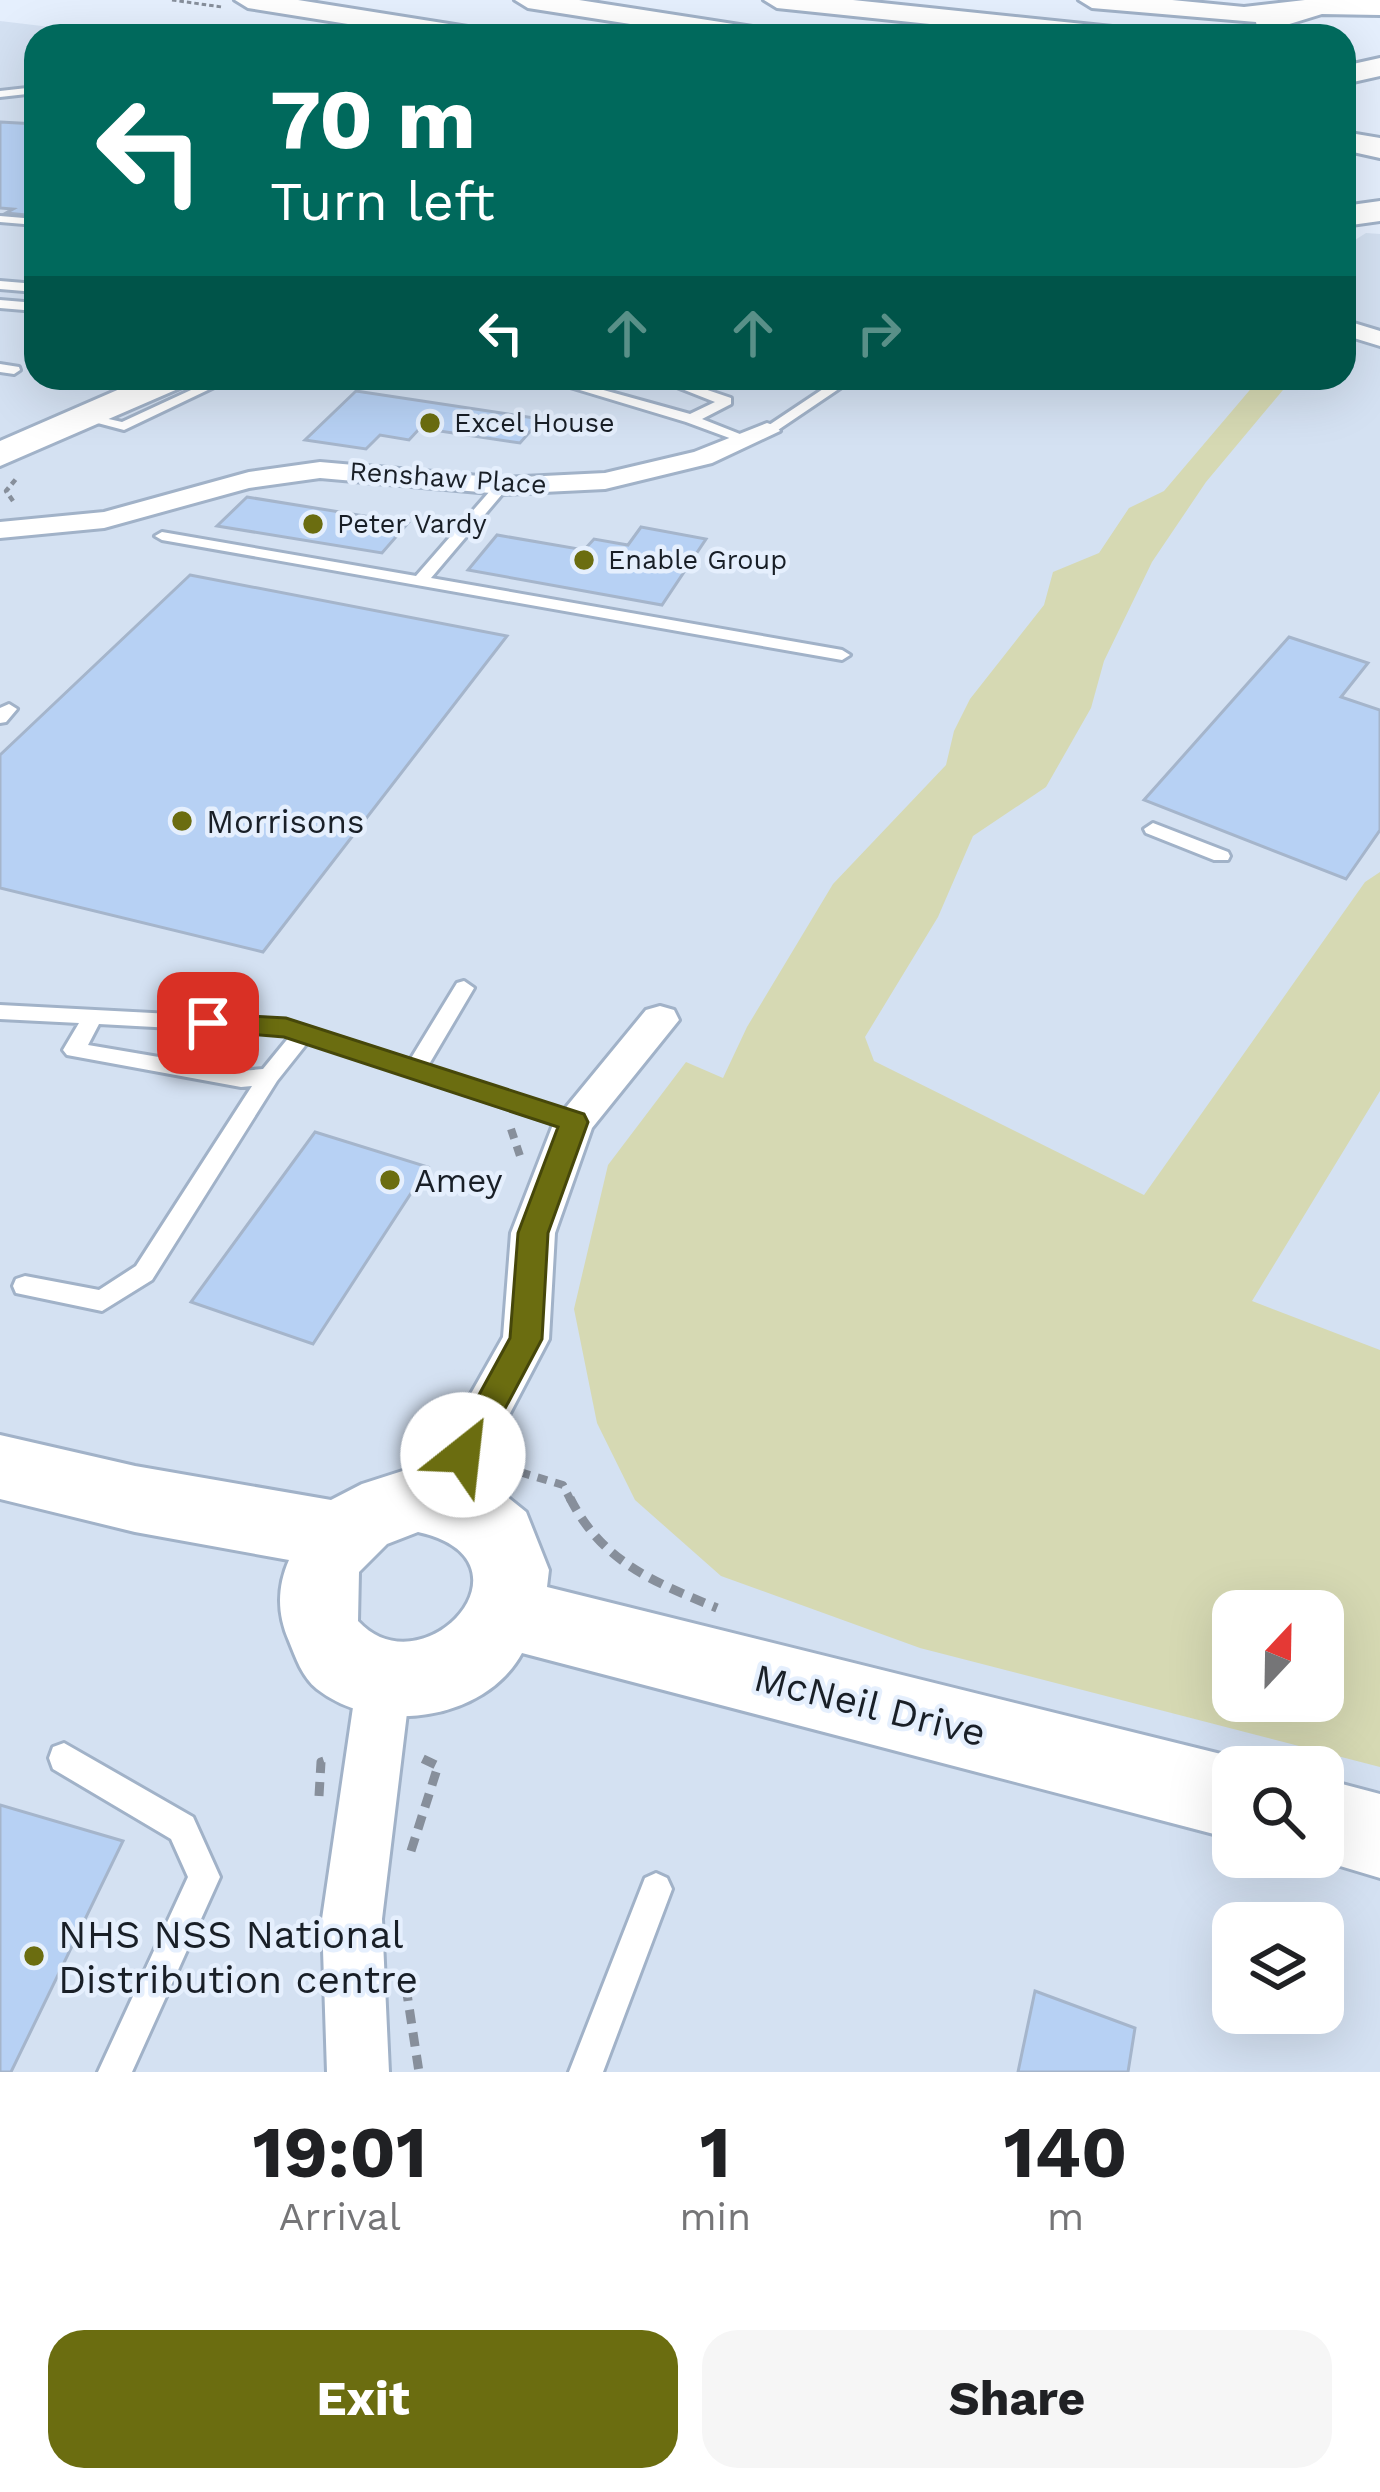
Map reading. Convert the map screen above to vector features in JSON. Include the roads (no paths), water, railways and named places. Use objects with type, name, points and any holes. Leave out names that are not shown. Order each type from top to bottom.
[{"type":"highway","points":[[248,0],[399,24]]},
{"type":"highway","points":[[529,0],[682,24]]},
{"type":"highway","points":[[614,0],[768,24]]},
{"type":"highway","points":[[777,0],[1007,24]]},
{"type":"highway","points":[[1092,0],[1284,18],[1368,6]]},
{"type":"highway","points":[[497,10],[578,24]]},
{"type":"street","points":[[8,454],[109,390]]},
{"type":"street","points":[[8,454],[146,390]]},
{"type":"street","name":"Renshaw Place","points":[[0,530],[116,518],[237,481],[297,471],[349,470],[502,486],[617,480],[692,464],[757,436]]},
{"type":"street","name":"Renshaw Place","points":[[0,519],[35,526]]},
{"type":"street","points":[[380,1710],[339,1657],[316,1614],[317,1582],[342,1536],[386,1506],[426,1465],[526,1339],[533,1233],[574,1122],[660,1020]]},
{"type":"street","points":[[358,2072],[352,1919],[380,1710],[405,1683],[440,1676],[482,1650],[508,1613],[512,1594],[507,1548],[490,1523],[426,1465]]},
{"type":"street","points":[[0,1467],[135,1499],[342,1536]]},
{"type":"street","name":"McNeil Drive","points":[[508,1613],[1212,1771]]},
{"type":"street","points":[[1344,1827],[1380,1836]]},
{"type":"lane","points":[[82,417],[124,426],[201,390]]},
{"type":"lane","points":[[588,390],[757,436]]},
{"type":"lane","points":[[691,419],[726,400],[696,390]]},
{"type":"lane","name":"Renshaw Place","points":[[757,436],[830,390]]},
{"type":"lane","points":[[421,580],[502,486]]},
{"type":"lane","points":[[162,536],[842,656]]},
{"type":"lane","points":[[1153,829],[1221,856]]},
{"type":"lane","points":[[415,1070],[464,988]]},
{"type":"lane","points":[[0,1012],[286,1027],[574,1122]]},
{"type":"lane","points":[[93,1017],[74,1050],[241,1079],[269,1076]]},
{"type":"lane","points":[[25,1286],[102,1301],[144,1274],[269,1076],[304,1033]]},
{"type":"lane","points":[[64,1758],[182,1828],[204,1877],[115,2072]]},
{"type":"lane","points":[[586,2072],[656,1889]]},
{"type":"place","name":"Excel House","points":[[430,423]]},
{"type":"place","name":"Peter Vardy","points":[[313,524]]},
{"type":"place","name":"Enable Group","points":[[584,560]]},
{"type":"place","name":"Morrisons","points":[[182,821]]},
{"type":"place","name":"Amey","points":[[390,1180]]},
{"type":"place","name":"NHS NSS National Distribution centre","points":[[34,1956]]}]
